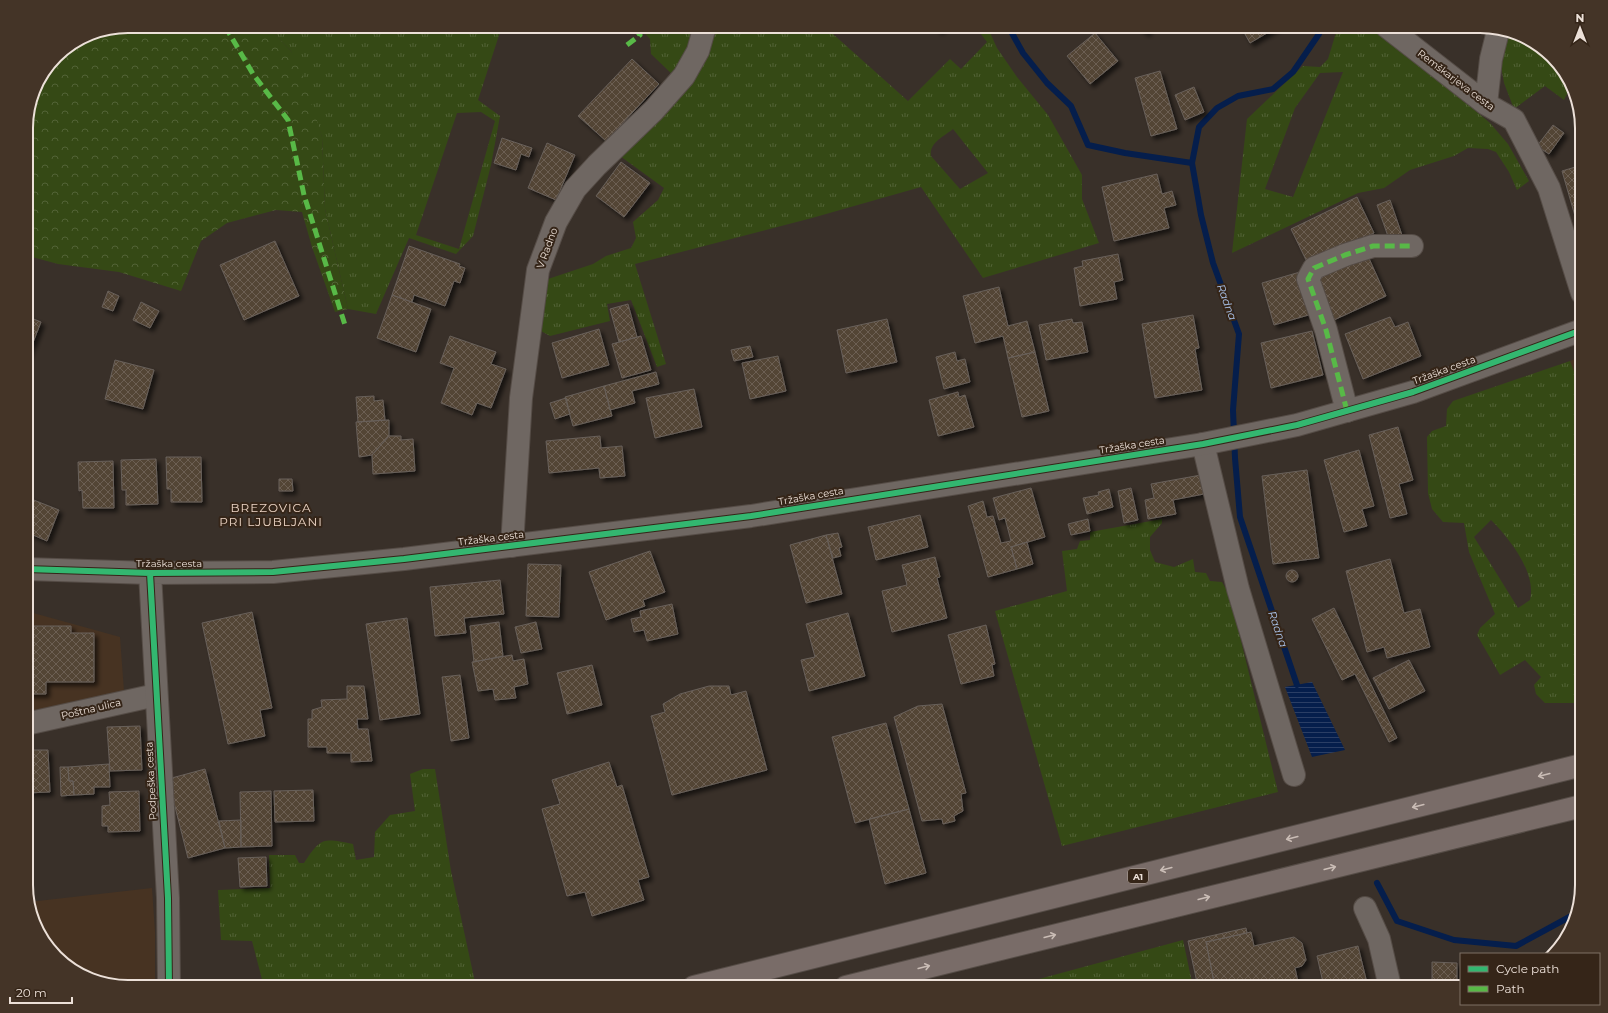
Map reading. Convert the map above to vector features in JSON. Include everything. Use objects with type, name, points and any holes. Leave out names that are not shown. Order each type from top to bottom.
[{"type":"highway","name":"A1","points":[[722,980],[1575,767]]},
{"type":"highway","points":[[874,980],[1575,808]]},
{"type":"main road","name":"V Radno","points":[[512,546],[521,398],[538,270],[556,222],[575,189],[597,165],[654,110],[684,76],[698,51],[703,33]]},
{"type":"main road","name":"Remškarjeva cesta","points":[[1395,33],[1486,104],[1514,120],[1548,188],[1575,271]]},
{"type":"main road","points":[[1486,104],[1491,59],[1497,35]]},
{"type":"main road","points":[[1347,411],[1326,330],[1308,279],[1314,268],[1372,246],[1412,246]]},
{"type":"main road","name":"Tržaška cesta","points":[[33,569],[150,573],[273,572],[512,546],[751,516],[1203,444],[1297,425],[1413,392],[1575,333]]},
{"type":"main road","points":[[1203,444],[1238,589],[1294,774]]},
{"type":"main road","name":"Podpeška cesta","points":[[150,573],[169,914],[169,980]]},
{"type":"main road","name":"Poštna ulica","points":[[33,722],[156,695]]},
{"type":"main road","points":[[1365,908],[1379,939],[1388,980]]},
{"type":"shaded area","points":[[1575,359],[1575,374],[1570,361]]},
{"type":"shaded area","points":[[33,613],[120,637],[124,691],[33,713]]},
{"type":"shaded area","points":[[152,888],[155,932],[155,980],[128,980],[103,977],[91,973],[75,964],[61,952],[46,933],[38,916],[35,901]]},
{"type":"green space","points":[[122,33],[274,33],[291,51],[303,75],[322,137],[325,209],[348,309],[335,312],[312,247],[302,212],[276,210],[227,223],[201,241],[181,291],[119,272],[58,264],[33,257],[33,122],[36,103],[40,91],[49,75],[61,61],[75,49],[91,40],[103,36]]},
{"type":"green space","points":[[274,33],[500,33],[478,100],[500,116],[491,165],[473,236],[456,254],[409,238],[376,314],[348,309],[325,209],[322,137],[291,51]],"holes":[[[481,112],[495,121],[459,249],[416,235],[457,113]]]},
{"type":"green space","points":[[644,33],[693,33],[690,48],[674,76],[651,54],[650,39]]},
{"type":"green space","points":[[707,33],[832,33],[908,101],[950,59],[961,69],[987,42],[980,33],[990,33],[997,48],[1017,77],[1048,115],[1082,175],[1082,199],[1099,243],[983,278],[921,187],[812,218],[635,264],[666,364],[657,367],[631,300],[607,304],[610,321],[550,336],[541,331],[545,280],[593,264],[606,256],[631,248],[636,238],[633,222],[658,200],[664,188],[620,156]],"holes":[[[953,129],[988,173],[960,189],[931,156],[931,151],[934,144]]]},
{"type":"green space","points":[[1336,33],[1383,33],[1490,123],[1508,144],[1529,181],[1517,190],[1509,172],[1496,152],[1488,149],[1468,148],[1454,156],[1410,170],[1384,188],[1358,193],[1232,253],[1247,119],[1303,66],[1320,67],[1328,59]],"holes":[[[1343,72],[1293,197],[1265,189],[1295,108],[1320,73]]]},
{"type":"green space","points":[[1506,37],[1533,49],[1551,65],[1559,75],[1568,92],[1564,100],[1545,86],[1514,109],[1504,83],[1500,60]]},
{"type":"green space","points":[[1570,361],[1575,374],[1575,703],[1545,703],[1536,694],[1534,685],[1541,677],[1525,660],[1500,675],[1477,635],[1480,628],[1495,614],[1469,552],[1464,523],[1443,522],[1432,509],[1428,493],[1427,437],[1432,431],[1446,426],[1447,409],[1453,401]],"holes":[[[1491,520],[1506,536],[1520,557],[1529,579],[1531,590],[1530,600],[1518,608],[1474,537]]]},
{"type":"green space","points":[[1162,519],[1162,523],[1150,537],[1150,550],[1155,562],[1174,567],[1193,559],[1195,572],[1206,573],[1210,581],[1222,582],[1230,596],[1278,792],[1062,846],[995,611],[1067,591],[1062,551],[1077,549],[1080,541],[1090,540],[1090,532]]},
{"type":"green space","points":[[423,769],[435,769],[451,871],[474,980],[262,980],[252,941],[221,940],[218,890],[270,888],[269,855],[295,855],[299,863],[304,863],[315,848],[324,842],[335,841],[353,844],[356,860],[374,857],[375,832],[390,815],[415,811],[410,774]]},
{"type":"green space","points":[[1183,940],[1192,980],[1036,980]]},
{"type":"water","points":[[1312,682],[1345,750],[1312,757],[1285,687]]},
{"type":"building","points":[[1095,33],[1118,61],[1090,84],[1067,56]]},
{"type":"building","points":[[1244,33],[1267,33],[1250,43]]},
{"type":"building","points":[[632,59],[659,84],[606,141],[578,116]]},
{"type":"building","points":[[1160,71],[1177,129],[1151,136],[1135,78]]},
{"type":"building","points":[[1194,87],[1204,112],[1185,120],[1175,95]]},
{"type":"building","points":[[1553,125],[1564,133],[1549,154],[1537,146]]},
{"type":"building","points":[[502,138],[532,148],[529,157],[521,154],[516,170],[494,163]]},
{"type":"building","points":[[547,143],[575,155],[556,200],[528,188]]},
{"type":"building","points":[[621,162],[650,183],[624,217],[596,196]]},
{"type":"building","points":[[1575,167],[1575,216],[1562,171]]},
{"type":"building","points":[[1157,174],[1162,194],[1172,191],[1176,205],[1164,208],[1169,228],[1114,241],[1102,187]]},
{"type":"building","points":[[1357,197],[1374,233],[1308,264],[1291,229]]},
{"type":"building","points":[[1390,200],[1402,235],[1389,239],[1377,205]]},
{"type":"building","points":[[275,241],[299,296],[244,320],[220,265]]},
{"type":"building","points":[[409,246],[460,264],[459,266],[465,268],[460,283],[454,281],[445,306],[414,295],[412,302],[392,295]]},
{"type":"building","points":[[1118,254],[1123,280],[1114,282],[1117,299],[1080,306],[1074,268],[1083,266],[1082,261]]},
{"type":"building","points":[[1367,254],[1386,296],[1334,320],[1314,277]]},
{"type":"building","points":[[1300,272],[1312,314],[1274,325],[1262,283]]},
{"type":"building","points":[[999,287],[1008,326],[1027,321],[1035,352],[1008,358],[1003,336],[975,343],[963,296]]},
{"type":"building","points":[[108,291],[119,296],[113,311],[102,307]]},
{"type":"building","points":[[392,295],[431,309],[416,352],[377,338]]},
{"type":"building","points":[[141,302],[159,311],[150,328],[133,320]]},
{"type":"building","points":[[628,304],[637,337],[619,342],[610,309]]},
{"type":"building","points":[[1193,315],[1199,348],[1195,349],[1202,390],[1155,398],[1142,324]]},
{"type":"building","points":[[1390,317],[1395,327],[1408,322],[1421,356],[1363,379],[1345,334]]},
{"type":"building","points":[[33,319],[41,322],[33,342]]},
{"type":"building","points":[[887,319],[897,362],[846,373],[837,330]]},
{"type":"building","points":[[1072,319],[1073,323],[1082,322],[1088,352],[1046,360],[1039,325]]},
{"type":"building","points":[[599,329],[609,365],[562,378],[552,343]]},
{"type":"building","points":[[1312,331],[1323,375],[1271,388],[1261,343]]},
{"type":"building","points":[[450,336],[496,352],[491,364],[506,369],[491,408],[477,403],[472,415],[441,403],[454,368],[440,363]]},
{"type":"building","points":[[641,336],[651,370],[622,378],[612,344]]},
{"type":"building","points":[[750,346],[753,357],[734,361],[731,350]]},
{"type":"building","points":[[955,352],[957,361],[965,359],[970,382],[944,389],[936,357]]},
{"type":"building","points":[[1035,352],[1049,411],[1022,417],[1008,358]]},
{"type":"building","points":[[778,356],[786,391],[750,399],[742,363]]},
{"type":"building","points":[[115,360],[154,370],[143,409],[105,399]]},
{"type":"building","points":[[656,372],[659,384],[632,391],[635,403],[610,410],[604,386]]},
{"type":"building","points":[[604,386],[612,416],[573,426],[565,397]]},
{"type":"building","points":[[694,389],[702,427],[655,438],[646,398]]},
{"type":"building","points":[[958,392],[959,397],[965,395],[974,427],[938,436],[929,400]]},
{"type":"building","points":[[374,396],[374,401],[383,400],[385,420],[358,422],[356,397]]},
{"type":"building","points":[[566,398],[570,414],[555,419],[550,403]]},
{"type":"building","points":[[389,420],[389,436],[372,455],[359,457],[356,422]]},
{"type":"building","points":[[1398,427],[1413,480],[1399,484],[1407,514],[1390,518],[1369,435]]},
{"type":"building","points":[[389,436],[401,436],[401,440],[413,439],[415,471],[373,474],[372,455]]},
{"type":"building","points":[[600,436],[601,448],[622,446],[625,476],[600,478],[599,468],[549,473],[546,441]]},
{"type":"building","points":[[1359,450],[1374,506],[1362,509],[1367,526],[1344,532],[1324,460]]},
{"type":"building","points":[[166,457],[201,457],[202,502],[171,502],[171,489],[167,489]]},
{"type":"building","points":[[156,459],[158,504],[126,505],[126,490],[122,490],[121,460]]},
{"type":"building","points":[[113,461],[114,508],[83,508],[82,490],[79,491],[78,462]]},
{"type":"building","points":[[1307,470],[1319,558],[1273,564],[1262,476]]},
{"type":"building","points":[[1201,475],[1204,494],[1173,500],[1176,514],[1148,519],[1145,500],[1154,498],[1151,484]]},
{"type":"building","points":[[279,479],[292,479],[293,491],[279,491]]},
{"type":"building","points":[[1031,488],[1045,537],[1011,547],[1017,569],[988,577],[968,506],[983,501],[987,517],[993,516],[1001,543],[1011,541],[1005,518],[999,520],[993,498]]},
{"type":"building","points":[[1131,488],[1138,520],[1124,523],[1118,491]]},
{"type":"building","points":[[1109,489],[1113,507],[1087,514],[1083,498],[1099,495],[1098,492]]},
{"type":"building","points":[[33,500],[59,510],[47,541],[33,535]]},
{"type":"building","points":[[920,515],[928,547],[876,560],[868,527]]},
{"type":"building","points":[[1088,519],[1090,531],[1071,535],[1068,524]]},
{"type":"building","points":[[838,533],[842,547],[839,548],[841,556],[833,558],[826,535]]},
{"type":"building","points":[[826,535],[842,594],[806,603],[790,545]]},
{"type":"building","points":[[1027,542],[1033,564],[1017,569],[1011,547]]},
{"type":"building","points":[[650,551],[665,592],[643,600],[645,606],[606,620],[589,572]]},
{"type":"building","points":[[935,557],[940,577],[937,578],[947,618],[892,632],[882,591],[907,585],[902,565]]},
{"type":"building","points":[[1390,559],[1404,613],[1420,609],[1430,647],[1387,658],[1384,647],[1367,652],[1346,571]]},
{"type":"building","points":[[528,564],[561,565],[559,617],[526,616]]},
{"type":"building","points":[[1292,570],[1296,572],[1298,576],[1296,580],[1292,582],[1288,580],[1286,576],[1288,572]]},
{"type":"building","points":[[500,580],[504,614],[464,618],[466,633],[435,636],[430,587]]},
{"type":"building","points":[[672,604],[678,634],[647,641],[644,630],[634,632],[631,619],[641,617],[640,611]]},
{"type":"building","points":[[1334,608],[1397,738],[1389,742],[1355,674],[1342,680],[1312,619]]},
{"type":"building","points":[[252,612],[272,708],[260,710],[265,736],[228,744],[202,623]]},
{"type":"building","points":[[848,613],[865,676],[809,691],[801,660],[815,657],[806,624]]},
{"type":"building","points":[[407,618],[420,714],[380,720],[366,624]]},
{"type":"building","points":[[499,622],[503,656],[474,662],[470,626]]},
{"type":"building","points":[[536,622],[542,649],[521,653],[515,627]]},
{"type":"building","points":[[986,625],[995,664],[992,665],[994,676],[961,684],[948,635]]},
{"type":"building","points":[[33,626],[71,626],[71,633],[94,633],[94,682],[46,682],[46,694],[33,694]]},
{"type":"building","points":[[512,655],[513,661],[524,659],[528,684],[514,687],[516,698],[495,700],[493,689],[478,691],[472,662]]},
{"type":"building","points":[[1409,660],[1425,691],[1389,709],[1373,678]]},
{"type":"building","points":[[592,665],[602,705],[567,714],[557,673]]},
{"type":"building","points":[[460,675],[469,738],[451,741],[442,677]]},
{"type":"building","points":[[347,686],[364,686],[368,719],[357,719],[358,729],[368,729],[372,761],[351,762],[351,753],[327,753],[327,747],[308,747],[308,719],[312,719],[312,710],[322,707],[321,700],[347,699]]},
{"type":"building","points":[[709,686],[729,686],[731,695],[746,691],[767,770],[672,795],[651,716],[665,712],[663,704],[680,694]]},
{"type":"building","points":[[942,704],[966,793],[961,794],[963,811],[954,816],[955,821],[943,824],[942,819],[922,821],[894,717],[918,706]]},
{"type":"building","points":[[886,723],[909,809],[855,823],[832,737]]},
{"type":"building","points":[[140,726],[142,770],[110,771],[107,727]]},
{"type":"building","points":[[33,750],[48,750],[50,792],[33,793]]},
{"type":"building","points":[[609,762],[617,787],[622,785],[649,877],[638,880],[644,900],[592,916],[585,892],[567,896],[542,809],[560,804],[552,780]]},
{"type":"building","points":[[109,764],[110,787],[94,787],[94,794],[74,795],[73,781],[69,781],[68,767]]},
{"type":"building","points":[[60,767],[68,767],[69,781],[73,781],[74,795],[61,796]]},
{"type":"building","points":[[205,769],[225,848],[188,858],[168,779]]},
{"type":"building","points":[[313,790],[314,821],[275,822],[274,791]]},
{"type":"building","points":[[139,791],[140,831],[108,832],[108,826],[102,826],[102,806],[110,805],[109,792]]},
{"type":"building","points":[[271,791],[272,846],[241,847],[240,792]]},
{"type":"building","points":[[909,809],[926,873],[885,884],[869,819]]},
{"type":"building","points":[[241,820],[241,847],[225,848],[219,821]]},
{"type":"building","points":[[266,857],[267,886],[240,887],[238,858]]},
{"type":"building","points":[[1246,928],[1247,933],[1206,942],[1214,980],[1196,980],[1188,941]]},
{"type":"building","points":[[1251,932],[1254,946],[1294,937],[1302,943],[1306,960],[1302,966],[1295,968],[1298,980],[1214,980],[1206,942]]},
{"type":"building","points":[[1358,946],[1366,979],[1322,980],[1317,956]]},
{"type":"building","points":[[1432,962],[1457,963],[1457,980],[1432,980]]},
{"type":"waterway","name":"Radna","points":[[1012,33],[1023,53],[1047,83],[1071,106],[1088,145],[1125,153],[1192,163],[1201,215],[1213,263],[1239,334],[1233,410],[1240,517],[1297,685]]},
{"type":"waterway","points":[[1192,163],[1199,127],[1217,108],[1238,96],[1273,89],[1293,72],[1319,33]]},
{"type":"waterway","points":[[1377,883],[1397,921],[1454,940],[1516,946],[1570,917]]},
{"type":"marked path","points":[[229,33],[253,74],[288,120],[304,195],[345,325]]},
{"type":"marked path","points":[[627,45],[640,35],[638,33]]},
{"type":"marked path","points":[[1347,411],[1326,330],[1308,279],[1314,268],[1345,255],[1373,246],[1412,246]]},
{"type":"cycle path","points":[[33,569],[150,573],[273,572],[404,559],[751,516],[1203,444],[1297,425],[1413,392],[1575,333]]},
{"type":"cycle path","points":[[150,573],[168,898],[169,980]]},
{"type":"district","name":"BREZOVICA PRI LJUBLJANI","points":[[271,514]]}]
